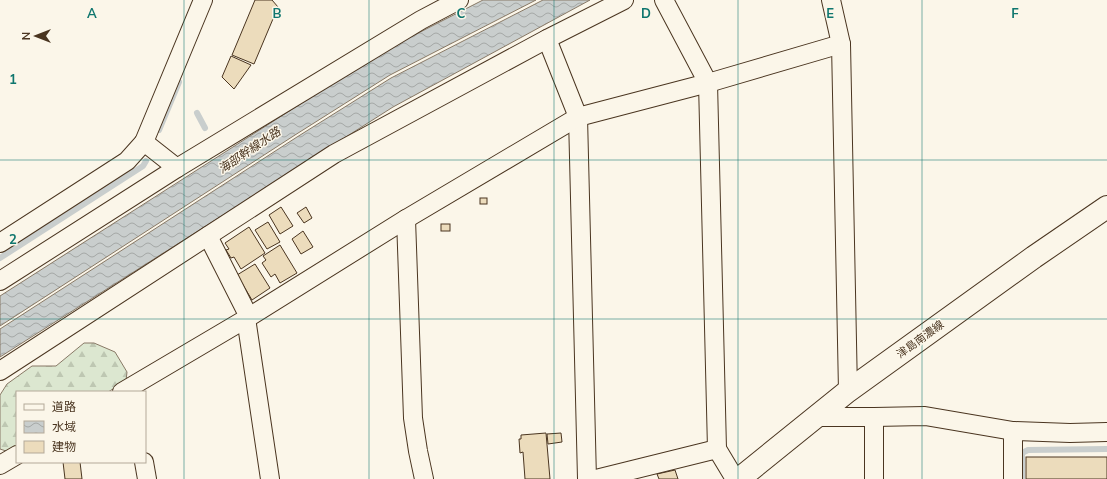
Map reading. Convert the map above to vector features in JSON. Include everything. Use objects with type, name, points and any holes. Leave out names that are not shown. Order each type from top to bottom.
[{"type":"main road","name":"津島南濃線","points":[[739,479],[848,391],[1034,257],[1107,207]]},
{"type":"street","points":[[0,243],[127,161],[144,142],[203,0]]},
{"type":"street","points":[[0,281],[177,168],[421,20],[459,0]]},
{"type":"street","points":[[0,370],[334,154],[547,39],[624,0]]},
{"type":"street","points":[[664,0],[708,83],[717,449],[735,479]]},
{"type":"street","points":[[831,0],[841,44],[848,391]]},
{"type":"street","points":[[547,39],[578,117],[587,479]]},
{"type":"street","points":[[130,390],[406,219],[578,117],[708,83],[841,44]]},
{"type":"street","points":[[144,142],[177,168]]},
{"type":"street","points":[[406,219],[413,418],[424,479]]},
{"type":"street","points":[[208,236],[247,317],[270,479]]},
{"type":"street","points":[[816,417],[925,416],[1013,431],[1070,433],[1107,432]]},
{"type":"street","points":[[874,417],[874,479]]},
{"type":"street","points":[[1013,431],[1013,479]]},
{"type":"street","points":[[596,479],[717,449]]},
{"type":"street","points":[[0,465],[16,456]]},
{"type":"street","points":[[144,463],[147,479]]},
{"type":"green space","points":[[84,343],[94,343],[115,352],[127,372],[126,381],[110,391],[16,391],[16,448],[9,452],[0,449],[0,395],[7,384],[32,366],[56,366]]},
{"type":"water","name":"海部幹線水路","points":[[483,0],[536,0],[390,75],[0,326],[0,296],[383,51]]},
{"type":"water","points":[[543,0],[590,0],[393,107],[0,357],[0,329],[391,78]]},
{"type":"building","points":[[255,0],[272,0],[278,7],[254,64],[232,55]]},
{"type":"building","points":[[231,56],[251,65],[234,89],[222,77]]},
{"type":"building","points":[[480,198],[487,198],[487,204],[480,204]]},
{"type":"building","points":[[281,207],[293,226],[280,234],[269,215]]},
{"type":"building","points":[[306,207],[312,218],[304,223],[297,213]]},
{"type":"building","points":[[268,222],[280,242],[267,249],[255,230]]},
{"type":"building","points":[[441,224],[450,224],[450,231],[441,231]]},
{"type":"building","points":[[249,227],[265,253],[241,269],[234,257],[231,258],[226,250],[229,249],[225,243]]},
{"type":"building","points":[[303,231],[313,247],[301,254],[292,239]]},
{"type":"building","points":[[280,245],[297,273],[280,283],[275,274],[271,277],[262,263],[266,260],[263,256]]},
{"type":"building","points":[[255,264],[270,288],[252,300],[237,275]]},
{"type":"building","points":[[546,433],[550,479],[525,479],[523,452],[520,453],[519,439],[521,439],[521,435]]},
{"type":"building","points":[[561,433],[562,442],[548,444],[547,434]]},
{"type":"building","points":[[1026,457],[1107,457],[1107,479],[1026,479]]},
{"type":"building","points":[[63,463],[80,463],[82,479],[65,479]]},
{"type":"building","points":[[675,470],[678,479],[659,479],[657,474]]},
{"type":"waterway","points":[[159,130],[179,82]]},
{"type":"waterway","points":[[197,113],[205,128]]},
{"type":"waterway","points":[[0,258],[143,166],[146,161]]},
{"type":"waterway","points":[[1022,479],[1022,453],[1028,450],[1107,449]]}]
